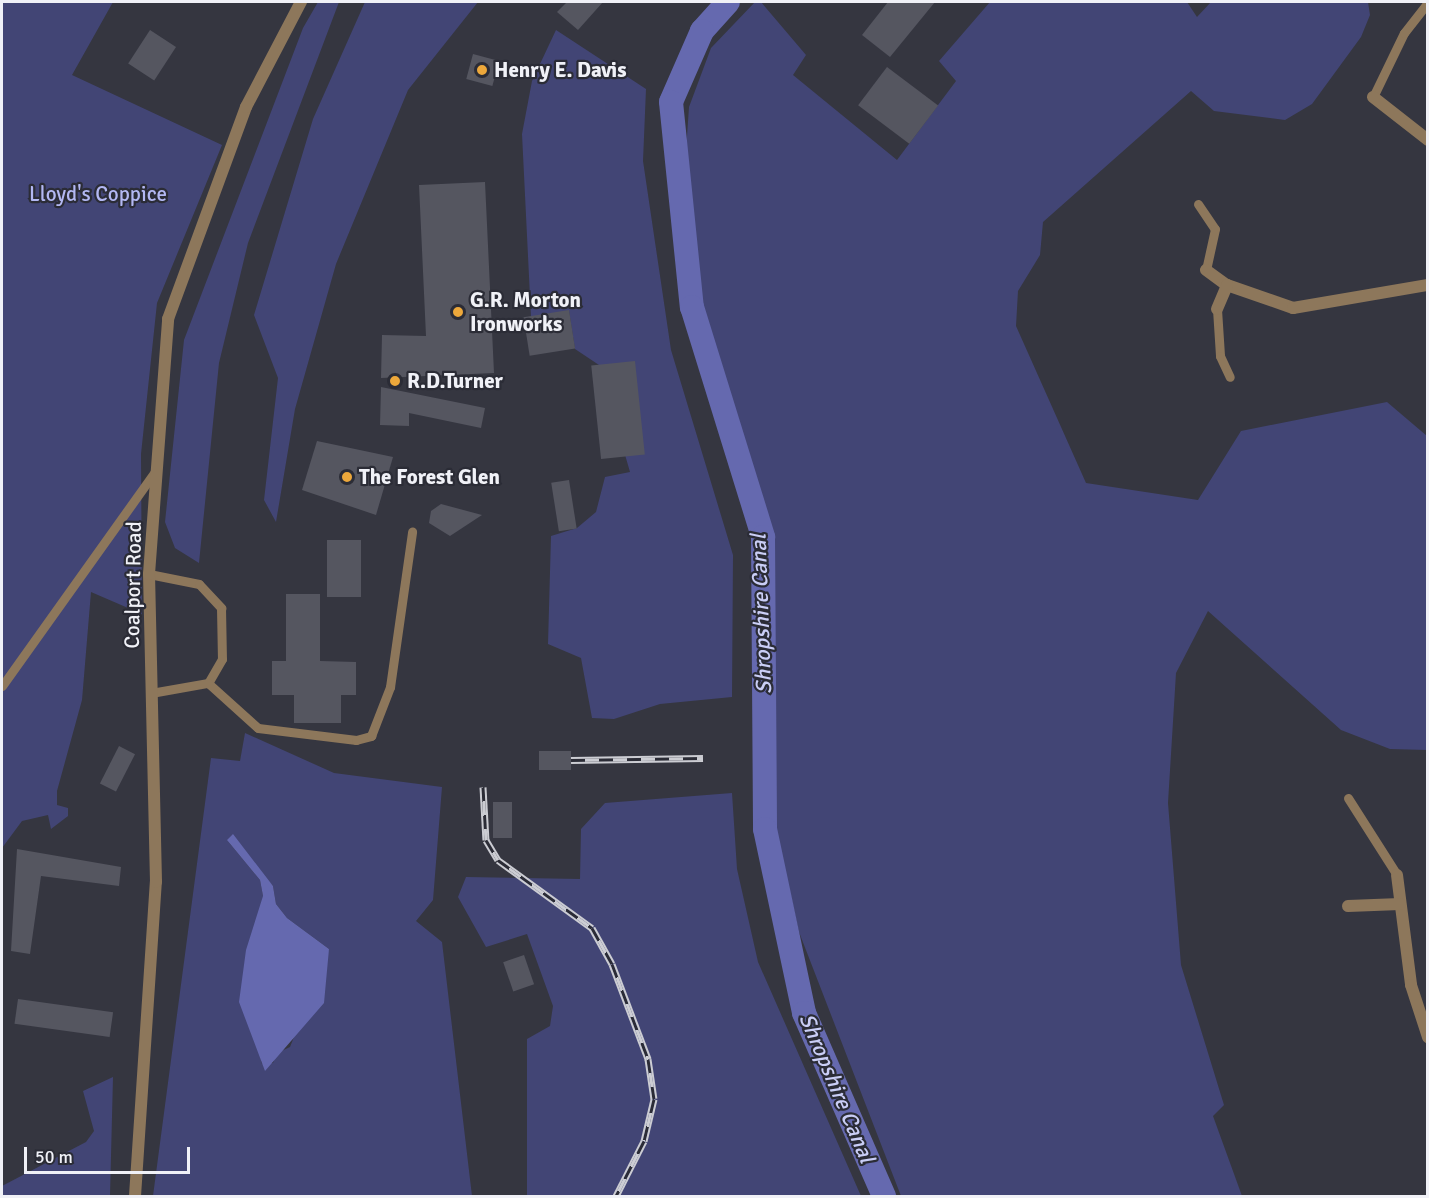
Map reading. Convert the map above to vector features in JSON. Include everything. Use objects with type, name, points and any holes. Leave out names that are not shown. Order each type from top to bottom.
[{"type":"street","name":"Coalport Road","points":[[135,1197],[156,882],[149,574],[168,319],[246,107],[301,2]]},
{"type":"street","points":[[1373,97],[1428,140]]},
{"type":"street","points":[[1206,270],[1227,285],[1293,308],[1428,285]]},
{"type":"street","points":[[1217,309],[1227,285]]},
{"type":"street","points":[[1396,875],[1411,986],[1428,1037]]},
{"type":"street","points":[[1348,906],[1400,904]]},
{"type":"lane","points":[[1373,97],[1404,33],[1428,2]]},
{"type":"lane","points":[[1198,204],[1215,229],[1206,270]]},
{"type":"lane","points":[[1217,309],[1220,356],[1230,377]]},
{"type":"lane","points":[[2,686],[157,468]]},
{"type":"lane","points":[[208,683],[258,728],[356,740],[371,736],[390,687],[412,532]]},
{"type":"lane","points":[[149,574],[199,584],[221,608],[222,659],[208,683],[151,693]]},
{"type":"lane","points":[[1348,798],[1396,875]]},
{"type":"green space","name":"Lloyd's Coppice","points":[[2,2],[113,2],[72,75],[222,145],[157,303],[141,454],[142,614],[91,592],[82,700],[57,791],[57,805],[68,808],[68,816],[51,829],[48,815],[22,821],[2,848]]},
{"type":"green space","points":[[318,2],[339,2],[248,243],[219,363],[199,563],[175,548],[165,522],[184,340],[303,28]]},
{"type":"green space","points":[[365,2],[478,2],[408,90],[336,264],[295,409],[276,522],[264,500],[278,378],[254,315],[313,119]]},
{"type":"green space","points":[[755,2],[761,2],[806,55],[793,75],[897,160],[956,81],[939,61],[990,2],[1187,2],[1197,17],[1211,2],[1368,2],[1370,15],[1361,37],[1312,104],[1285,120],[1214,111],[1191,91],[1043,222],[1040,255],[1018,291],[1016,326],[1086,483],[1198,500],[1241,431],[1387,402],[1427,436],[1427,750],[1390,749],[1341,730],[1208,611],[1176,673],[1168,803],[1181,965],[1224,1105],[1213,1116],[1242,1196],[901,1196],[799,932],[777,834],[765,512],[724,424],[695,302],[684,180],[689,107],[711,48]]},
{"type":"green space","points":[[556,30],[646,89],[643,161],[671,350],[733,555],[732,697],[660,704],[614,719],[592,718],[581,658],[548,644],[551,536],[577,528],[596,512],[605,477],[630,472],[599,365],[575,349],[569,311],[531,317],[522,134],[532,81]]},
{"type":"green space","points":[[245,733],[334,773],[442,787],[433,900],[416,921],[442,942],[472,1196],[153,1196],[211,758],[240,761]],"holes":[[[227,840],[273,886],[276,904],[287,918],[329,949],[290,1047],[277,1053],[273,1063],[262,1064],[259,1050],[263,896],[260,880]]]},
{"type":"green space","points":[[732,793],[737,869],[758,962],[861,1196],[527,1196],[527,1039],[550,1026],[553,1006],[527,934],[486,947],[458,897],[466,877],[580,879],[581,829],[605,803]]},
{"type":"green space","points":[[113,1077],[110,1196],[2,1196],[2,1186],[86,1142],[94,1131],[83,1091]]},
{"type":"shaded area","points":[[233,834],[273,886],[276,904],[287,918],[329,949],[324,1003],[265,1071],[239,1002],[246,950],[263,896],[260,880],[227,840]]},
{"type":"building","points":[[567,2],[603,2],[578,30],[557,12]]},
{"type":"building","points":[[888,2],[935,2],[890,57],[862,35]]},
{"type":"building","points":[[150,30],[176,47],[154,80],[128,64]]},
{"type":"building","name":"Henry E. Davis","points":[[473,54],[499,61],[492,86],[466,79]]},
{"type":"building","points":[[887,67],[938,106],[909,144],[858,105]]},
{"type":"building","name":"G.R. Morton Ironworks","points":[[485,182],[494,373],[381,378],[382,335],[426,336],[419,185]]},
{"type":"building","points":[[569,310],[575,349],[530,356],[524,317]]},
{"type":"building","points":[[635,361],[645,454],[601,459],[591,366]]},
{"type":"building","points":[[381,387],[485,408],[481,428],[409,413],[409,426],[380,425]]},
{"type":"building","name":"The Forest Glen","points":[[317,441],[393,457],[376,515],[302,490]]},
{"type":"building","points":[[569,480],[577,528],[559,531],[551,483]]},
{"type":"building","points":[[441,504],[482,515],[450,536],[429,523],[431,511]]},
{"type":"building","points":[[327,540],[361,540],[361,597],[327,597]]},
{"type":"building","points":[[286,594],[320,594],[320,661],[356,662],[356,695],[341,695],[341,723],[294,723],[294,695],[272,695],[272,661],[286,661]]},
{"type":"building","points":[[119,746],[135,754],[116,792],[100,783]]},
{"type":"building","points":[[539,751],[571,751],[571,770],[539,770]]},
{"type":"building","points":[[493,802],[512,802],[512,838],[493,838]]},
{"type":"building","points":[[17,849],[121,867],[119,886],[41,876],[30,954],[11,951]]},
{"type":"building","points":[[524,955],[534,984],[513,991],[503,962]]},
{"type":"building","points":[[18,999],[113,1012],[110,1037],[15,1024]]},
{"type":"waterway","name":"Shropshire Canal","points":[[728,2],[702,31],[671,102],[692,307],[763,537],[765,829],[804,1013],[884,1196]]},
{"type":"railway","points":[[571,760],[703,758]]},
{"type":"railway","points":[[483,787],[486,840],[498,860],[592,928],[612,964],[648,1059],[654,1099],[644,1141],[616,1196]]},
{"type":"place","name":"Henry E. Davis","points":[[482,70]]},
{"type":"place","name":"G.R. Morton Ironworks","points":[[458,312]]},
{"type":"place","name":"R.D.Turner","points":[[395,381]]},
{"type":"place","name":"The Forest Glen","points":[[347,477]]}]
